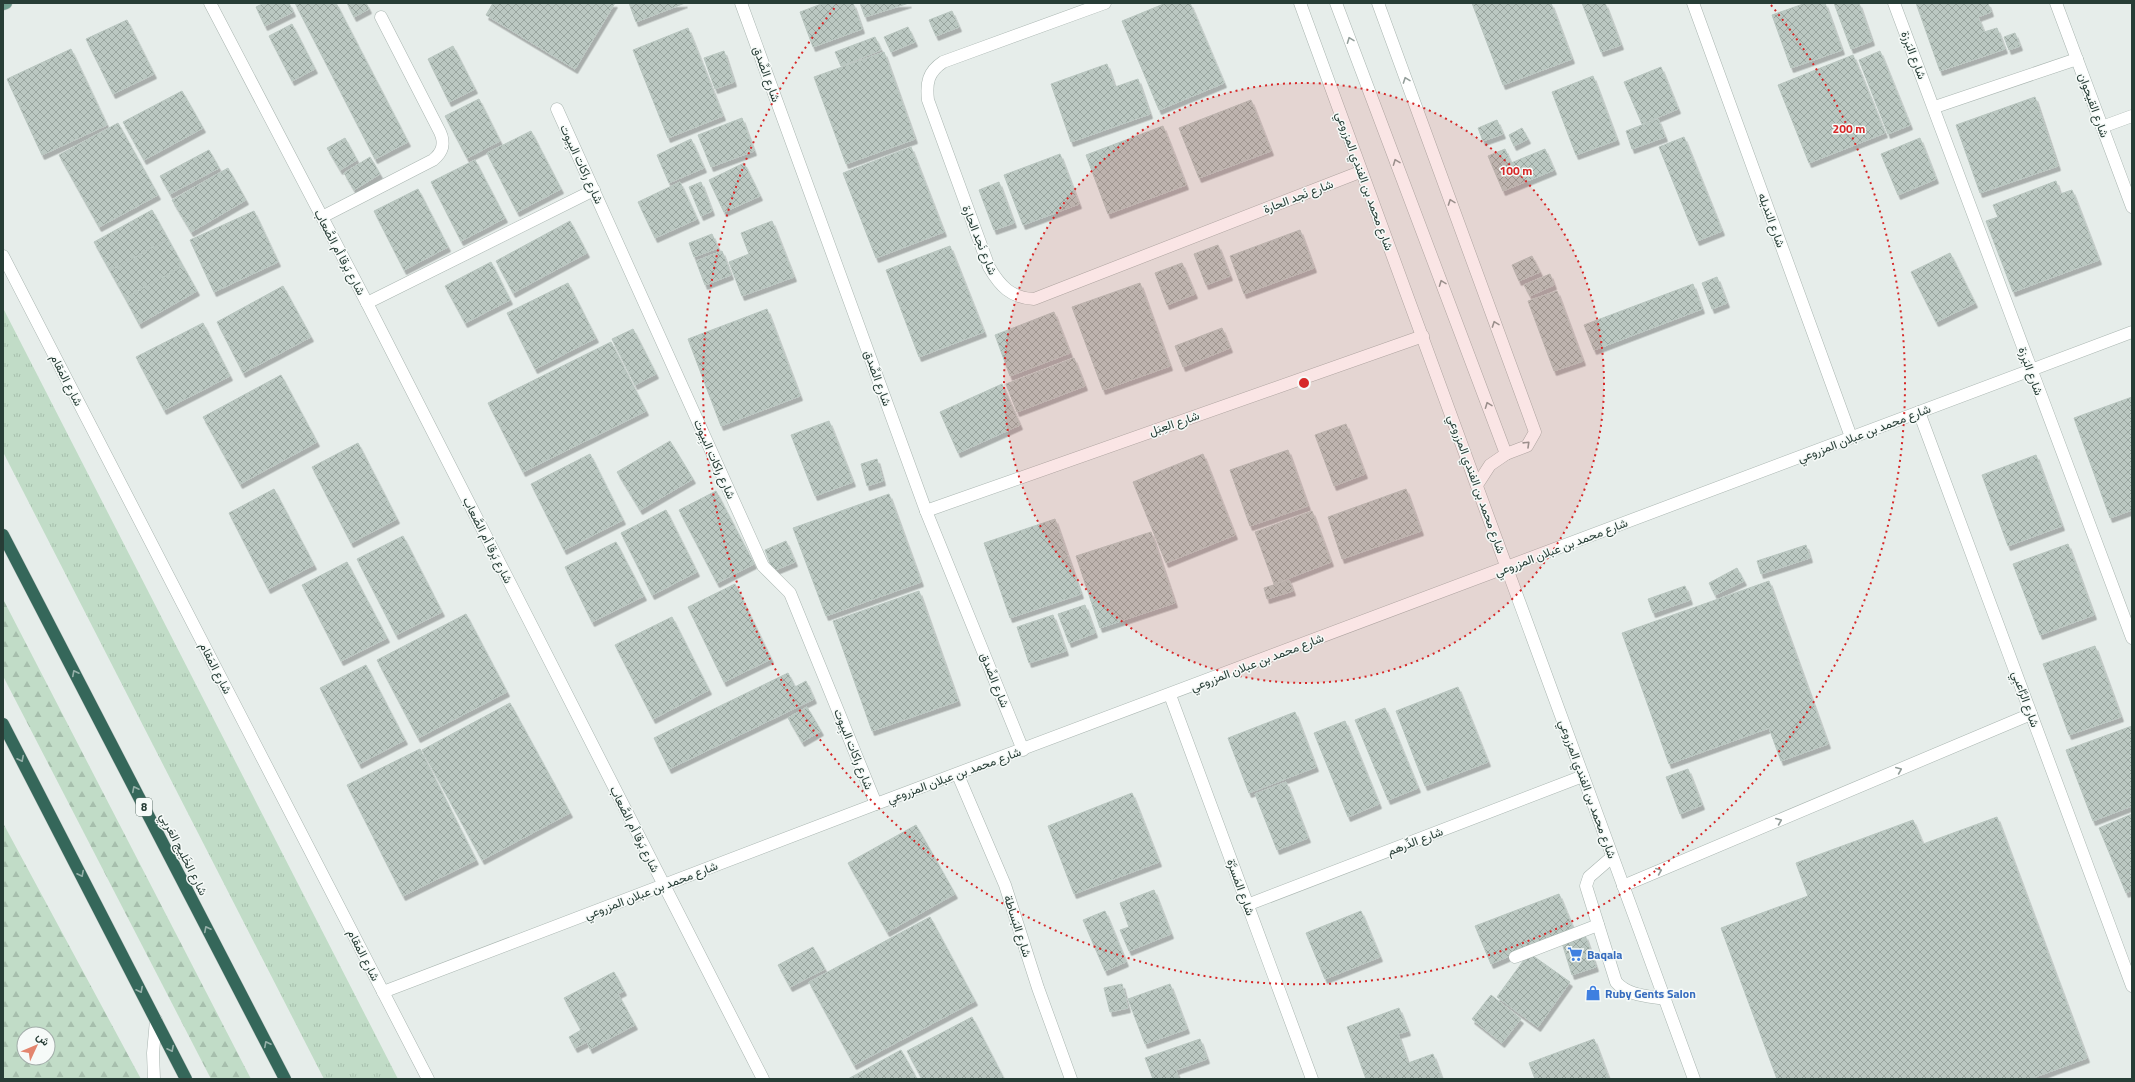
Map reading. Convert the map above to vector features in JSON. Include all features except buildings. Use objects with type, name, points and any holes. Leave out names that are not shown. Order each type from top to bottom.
[{"type":"highway","name":"شارع الخَلِيج العَربِي","points":[[3,535],[285,1079]]},
{"type":"highway","points":[[3,724],[186,1079]]},
{"type":"street","name":"شارع بَرقا أم الصَّعاب","points":[[210,3],[367,303],[763,1079]]},
{"type":"street","name":"شارع الصِّدق","points":[[741,3],[926,510],[1023,750]]},
{"type":"street","name":"شارع نَجد الحارة","points":[[1105,3],[943,62],[936,67],[929,76],[926,84],[928,100],[989,267],[998,283],[1010,293],[1022,299],[1034,299],[1360,172]]},
{"type":"street","name":"شارع محمد بن الفندي المزروعي","points":[[1300,3],[1360,172],[1423,336],[1694,1079]]},
{"type":"street","points":[[1336,3],[1506,454]]},
{"type":"street","points":[[1378,3],[1535,432],[1527,446],[1506,454],[1490,465],[1477,485]]},
{"type":"street","name":"شارع النديله","points":[[1692,3],[1851,437]]},
{"type":"street","name":"شارع البَرزة","points":[[1894,3],[1935,107],[2031,371],[2131,635]]},
{"type":"street","name":"شارع القيحوان","points":[[2056,3],[2132,207]]},
{"type":"street","points":[[322,217],[433,160],[442,150],[443,144],[440,132],[381,17]]},
{"type":"street","points":[[1935,107],[2077,59]]},
{"type":"street","name":"شارع راكات البِيوت","points":[[557,109],[763,566],[790,593],[876,804]]},
{"type":"street","points":[[2102,127],[2132,116]]},
{"type":"street","points":[[367,303],[594,190]]},
{"type":"street","name":"شارع المَقام","points":[[3,256],[428,1079]]},
{"type":"street","name":"شارع محمد بن عبلان المزروعي","points":[[383,992],[876,804],[958,775],[2132,332]]},
{"type":"street","name":"شارع العِبَل","points":[[926,510],[1423,336]]},
{"type":"street","name":"شارع الرَّاعبِي","points":[[1920,412],[2132,986]]},
{"type":"street","name":"شارع المَسرَّة","points":[[1170,695],[1312,1079]]},
{"type":"street","points":[[1624,886],[2031,714]]},
{"type":"street","name":"شارع البَساطة","points":[[958,775],[1005,885],[1038,988],[1071,1079]]},
{"type":"street","name":"شارع الدِّرهم","points":[[1247,905],[1583,776]]},
{"type":"street","points":[[1612,857],[1586,881],[1616,982],[1634,994],[1665,1000]]},
{"type":"street","points":[[1515,957],[1598,925]]},
{"type":"street","points":[[154,1079],[153,1053],[156,1020]]},
{"type":"green space","points":[[3,308],[398,1079],[324,1079],[3,452]]},
{"type":"green space","points":[[3,599],[251,1079],[211,1079],[3,676]]},
{"type":"green space","points":[[3,823],[141,1079],[3,1079]]},
{"type":"place","name":"Baqala","points":[[1575,954]]},
{"type":"place","name":"Ruby Gents Salon","points":[[1593,993]]}]
